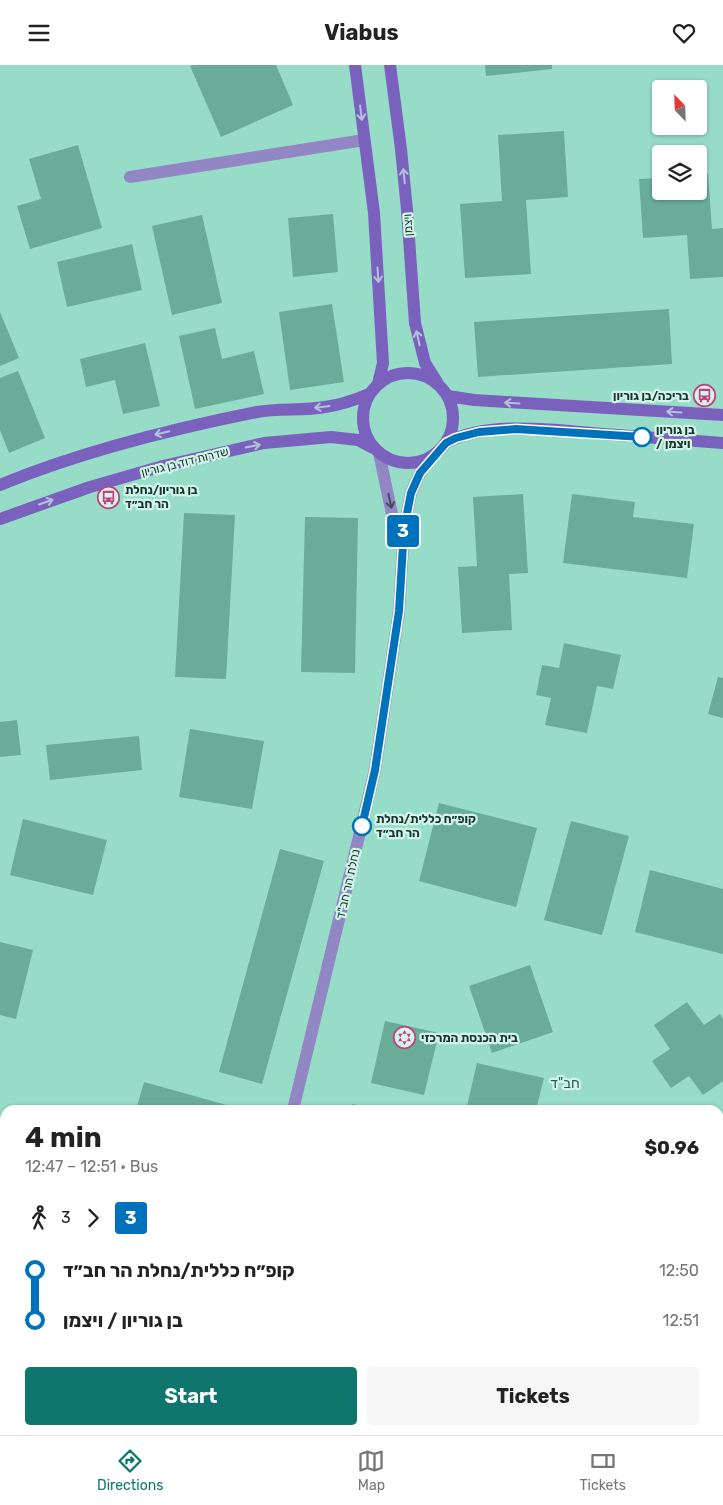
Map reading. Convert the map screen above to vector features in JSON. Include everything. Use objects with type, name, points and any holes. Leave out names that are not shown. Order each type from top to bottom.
[{"type":"street","points":[[355,65],[374,213],[383,363],[378,384]]},
{"type":"street","name":"ויצמן","points":[[390,65],[407,210],[415,323],[425,363],[437,382]]},
{"type":"street","points":[[130,177],[364,140]]},
{"type":"street","points":[[402,567],[394,520],[376,451],[367,438],[363,422],[364,405],[369,394],[388,377],[400,373],[420,374],[437,382],[448,396],[454,420],[446,443]]},
{"type":"street","points":[[0,485],[80,457],[156,435],[260,412],[324,408],[356,400],[369,394]]},
{"type":"street","points":[[448,396],[474,400],[723,415]]},
{"type":"street","points":[[402,567],[404,529],[411,493],[420,473],[434,455],[446,443],[456,438],[479,432],[516,429],[723,443]]},
{"type":"street","name":"שדרות דוד בן גוריון","points":[[0,519],[90,487],[164,466],[264,443],[330,437],[358,439],[376,451]]},
{"type":"street","points":[[376,451],[392,461],[406,463],[421,461],[434,455]]},
{"type":"street","name":"נחלת הר חב\"ד","points":[[295,1105],[375,770],[399,611],[402,567]]},
{"type":"building","points":[[276,65],[293,105],[221,137],[190,66]]},
{"type":"building","points":[[485,65],[552,65],[552,69],[486,76]]},
{"type":"building","points":[[564,131],[568,197],[526,200],[531,274],[465,278],[460,204],[502,201],[498,135]]},
{"type":"building","points":[[78,145],[102,228],[30,249],[17,206],[41,199],[29,159]]},
{"type":"building","points":[[707,174],[712,229],[723,228],[723,277],[690,279],[687,235],[643,238],[639,179],[652,178],[652,200],[707,200]]},
{"type":"building","points":[[333,214],[338,272],[293,277],[288,218]]},
{"type":"building","points":[[202,215],[222,303],[172,315],[152,226]]},
{"type":"building","points":[[132,244],[142,290],[67,307],[57,262]]},
{"type":"building","points":[[332,304],[344,382],[290,390],[279,312]]},
{"type":"building","points":[[669,309],[672,364],[478,377],[474,322]]},
{"type":"building","points":[[0,312],[19,358],[0,366]]},
{"type":"building","points":[[215,328],[222,359],[254,351],[264,394],[195,409],[179,336]]},
{"type":"building","points":[[145,343],[160,406],[123,414],[115,380],[86,387],[80,359]]},
{"type":"building","points":[[18,371],[45,438],[9,453],[0,430],[0,378]]},
{"type":"building","points":[[523,494],[528,573],[509,574],[512,630],[462,633],[458,567],[477,566],[473,497]]},
{"type":"building","points":[[572,494],[635,502],[633,517],[694,524],[687,578],[563,563]]},
{"type":"building","points":[[184,513],[235,515],[226,679],[175,677]]},
{"type":"building","points":[[305,517],[358,518],[355,673],[301,672]]},
{"type":"building","points":[[564,643],[621,655],[613,689],[597,686],[587,733],[545,725],[551,698],[536,695],[542,665],[559,668]]},
{"type":"building","points":[[718,677],[723,678],[723,718],[708,714]]},
{"type":"building","points":[[17,720],[21,755],[0,757],[0,722]]},
{"type":"building","points":[[190,729],[264,741],[252,809],[179,797]]},
{"type":"building","points":[[139,736],[142,770],[50,780],[46,745]]},
{"type":"building","points":[[439,803],[537,828],[516,907],[419,881]]},
{"type":"building","points":[[23,819],[107,840],[93,895],[10,875]]},
{"type":"building","points":[[571,821],[629,836],[602,935],[544,920]]},
{"type":"building","points":[[280,849],[324,861],[262,1084],[219,1072]]},
{"type":"building","points":[[650,870],[723,889],[723,954],[635,932]]},
{"type":"building","points":[[0,942],[33,950],[16,1019],[0,1015]]},
{"type":"building","points":[[530,965],[553,1032],[492,1053],[469,986]]},
{"type":"building","points":[[687,1002],[704,1025],[720,1014],[723,1019],[723,1081],[703,1095],[689,1076],[671,1088],[652,1061],[670,1049],[654,1025]]},
{"type":"building","points":[[385,1021],[439,1033],[424,1095],[371,1083]]},
{"type":"building","points":[[477,1063],[544,1078],[537,1105],[467,1105]]},
{"type":"building","points":[[144,1082],[227,1105],[137,1105]]},
{"type":"bus line","name":"3","points":[[362,826],[375,770],[399,611],[404,529],[411,493],[420,473],[446,443],[456,438],[479,432],[516,429],[642,437]]},
{"type":"place","name":"בריכה/בן גוריון","points":[[705,396]]},
{"type":"place","name":"בן גוריון / ויצמן","points":[[642,437]]},
{"type":"place","name":"בן גוריון/נחלת הר חב״ד","points":[[109,497]]},
{"type":"place","name":"קופ״ח כללית/נחלת הר חב״ד","points":[[362,826]]},
{"type":"place","name":"בית הכנסת המרכזי","points":[[405,1038]]},
{"type":"district","name":"חב\"ד","points":[[565,1083]]}]
